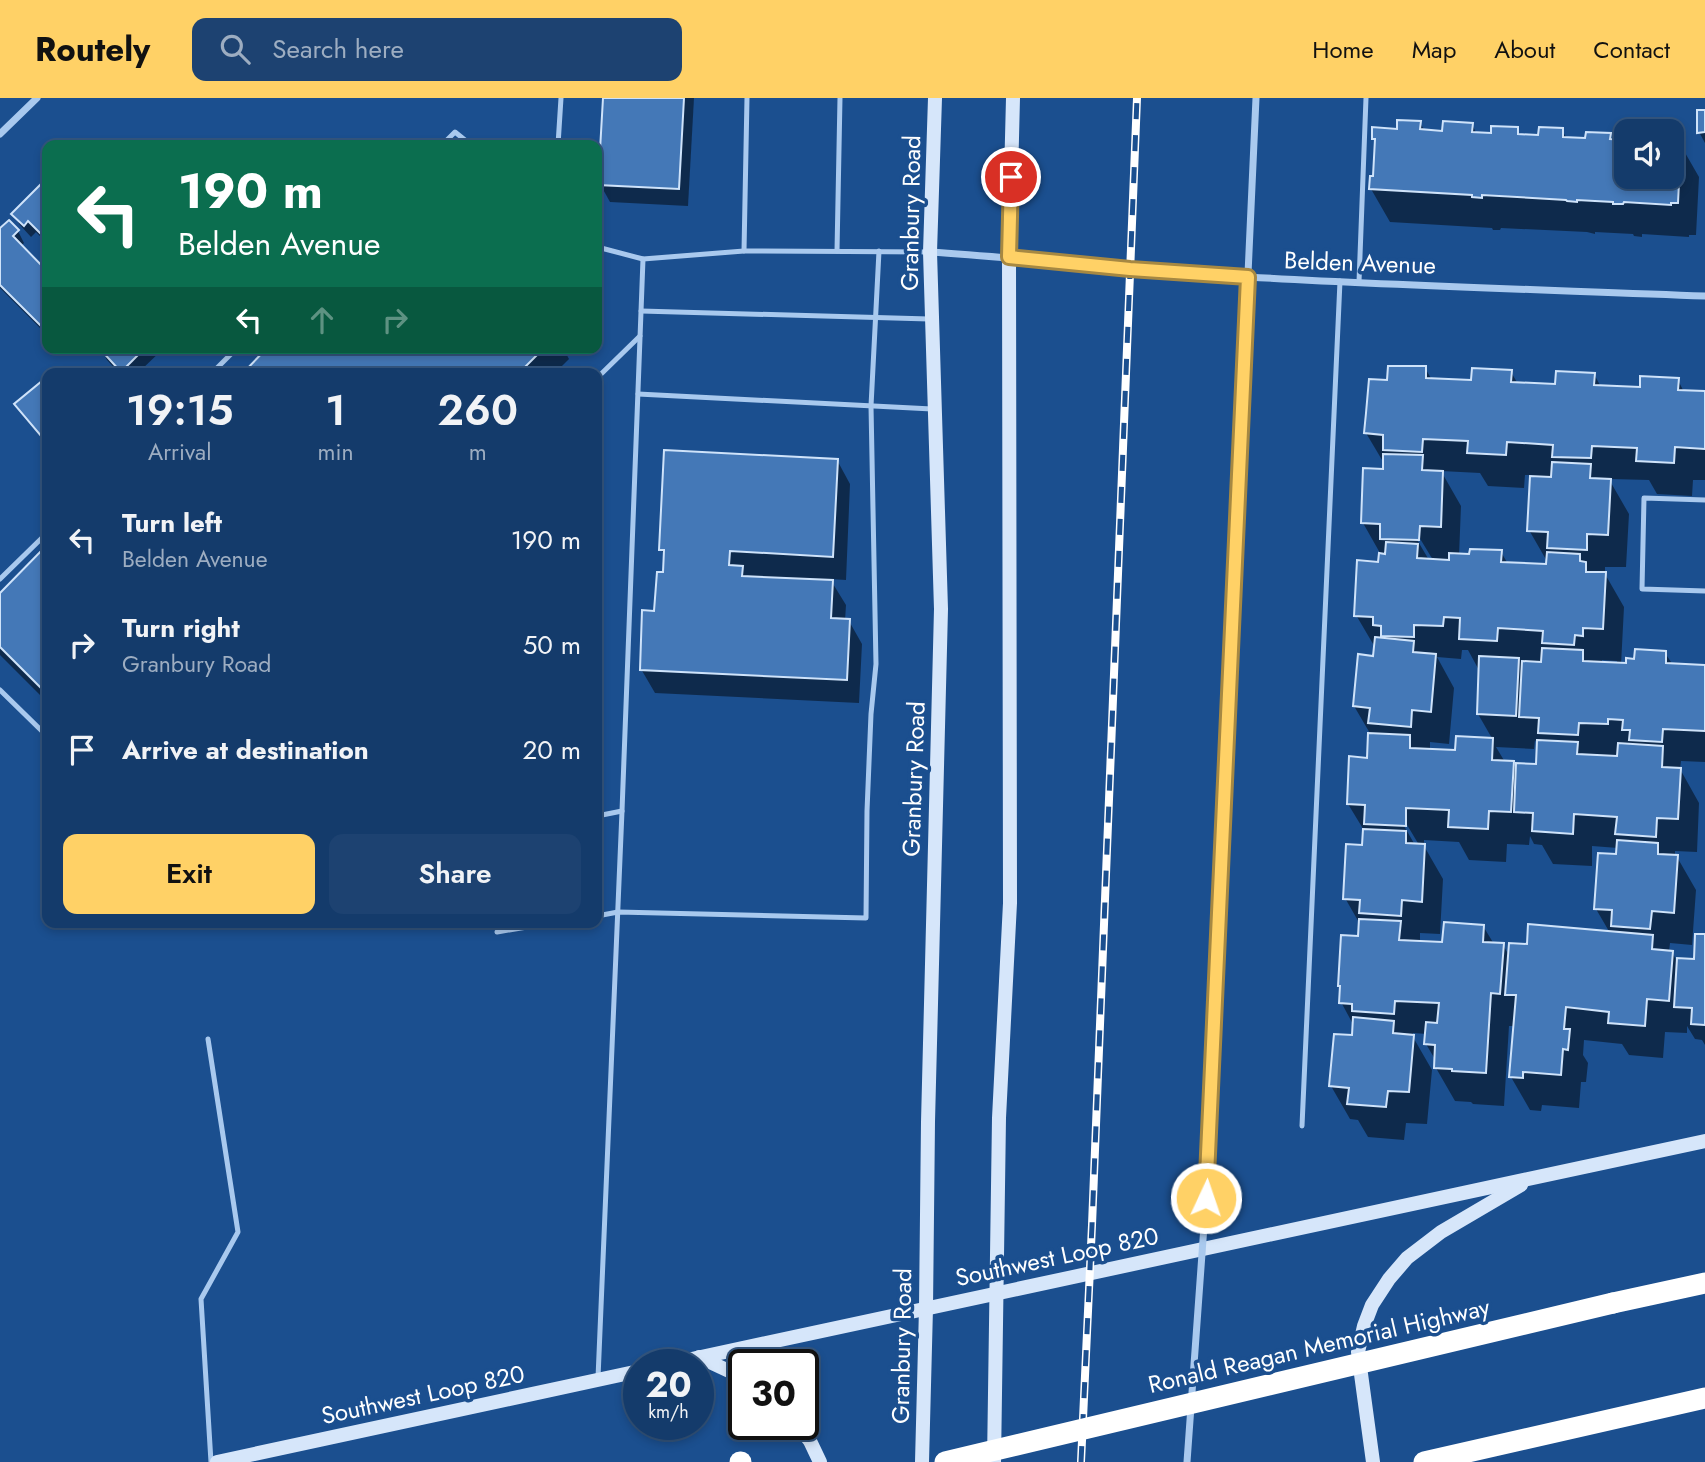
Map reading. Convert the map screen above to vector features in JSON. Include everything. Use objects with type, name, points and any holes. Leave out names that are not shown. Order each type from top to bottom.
[{"type":"highway","name":"Ronald Reagan Memorial Highway","points":[[945,1462],[1705,1283]]},
{"type":"highway","points":[[1424,1462],[1705,1398]]},
{"type":"main road","name":"Granbury Road","points":[[922,1462],[941,609],[930,252],[935,98]]},
{"type":"main road","points":[[994,1462],[999,1118],[1010,903],[1009,257],[1013,98]]},
{"type":"main road","name":"Southwest Loop 820","points":[[714,1354],[1705,1141]]},
{"type":"main road","points":[[1373,1462],[1358,1352],[1372,1305],[1407,1258],[1441,1232],[1532,1179]]},
{"type":"main road","name":"Southwest Loop 820","points":[[217,1462],[623,1375]]},
{"type":"main road","points":[[809,1440],[820,1462]]},
{"type":"street","points":[[0,134],[37,98]]},
{"type":"street","points":[[1187,1462],[1206,1198],[1256,98]]},
{"type":"street","name":"Belden Avenue","points":[[930,252],[1248,277],[1705,296]]},
{"type":"lane","points":[[558,140],[561,98]]},
{"type":"lane","points":[[744,251],[747,98]]},
{"type":"lane","points":[[837,251],[840,98]]},
{"type":"lane","points":[[1359,282],[1366,98]]},
{"type":"lane","points":[[447,140],[455,132],[465,140]]},
{"type":"lane","points":[[602,248],[643,259],[744,251],[930,252]]},
{"type":"lane","points":[[602,915],[618,912],[866,918],[867,811],[876,664],[872,406],[879,251]]},
{"type":"lane","points":[[598,1381],[643,259]]},
{"type":"lane","points":[[1302,1126],[1340,281]]},
{"type":"lane","points":[[641,311],[932,319]]},
{"type":"lane","points":[[602,373],[640,336]]},
{"type":"lane","points":[[217,368],[231,354]]},
{"type":"lane","points":[[638,394],[935,409]]},
{"type":"lane","points":[[1705,500],[1644,498],[1642,589],[1705,591]]},
{"type":"lane","points":[[0,579],[42,538]]},
{"type":"lane","points":[[0,690],[42,731]]},
{"type":"lane","points":[[602,815],[622,811]]},
{"type":"lane","points":[[497,932],[521,928]]},
{"type":"lane","points":[[208,1039],[238,1232],[201,1299],[211,1462]]},
{"type":"building","points":[[603,98],[684,98],[679,189],[602,185]]},
{"type":"building","points":[[1697,110],[1705,110],[1705,132],[1697,133]]},
{"type":"building","points":[[1397,120],[1421,121],[1420,129],[1442,131],[1443,121],[1473,123],[1472,132],[1491,133],[1491,126],[1518,127],[1518,134],[1538,135],[1539,127],[1563,128],[1563,137],[1585,138],[1586,132],[1611,133],[1610,139],[1614,139],[1614,189],[1679,189],[1678,203],[1613,204],[1369,189],[1370,176],[1373,176],[1375,139],[1372,139],[1372,127],[1397,129]]},
{"type":"building","points":[[42,183],[42,235],[28,221],[24,226],[11,214]]},
{"type":"building","points":[[9,220],[19,230],[13,236],[42,266],[42,327],[0,285],[0,228]]},
{"type":"building","points":[[104,354],[139,354],[125,368],[117,368]]},
{"type":"building","points":[[261,354],[538,354],[524,368],[248,368]]},
{"type":"building","points":[[1388,366],[1426,366],[1426,378],[1471,380],[1472,368],[1512,370],[1511,382],[1555,384],[1556,371],[1595,373],[1594,385],[1640,387],[1640,376],[1679,378],[1678,390],[1705,391],[1705,449],[1675,447],[1674,463],[1636,461],[1637,448],[1592,446],[1591,458],[1552,457],[1553,445],[1507,442],[1506,455],[1467,453],[1468,441],[1423,439],[1422,452],[1383,450],[1383,435],[1364,433],[1369,379],[1387,380]]},
{"type":"building","points":[[42,381],[42,437],[14,404]]},
{"type":"building","points":[[664,450],[838,459],[833,557],[730,551],[729,565],[743,566],[742,576],[833,580],[831,618],[850,619],[847,680],[640,670],[642,610],[654,611],[657,572],[663,572],[664,550],[659,550]]},
{"type":"building","points":[[1383,454],[1423,455],[1422,470],[1443,471],[1441,527],[1420,526],[1419,540],[1380,539],[1380,524],[1361,523],[1363,468],[1383,469]]},
{"type":"building","points":[[1552,462],[1591,464],[1590,478],[1611,479],[1608,535],[1587,534],[1587,550],[1547,548],[1548,532],[1527,531],[1530,476],[1551,477]]},
{"type":"building","points":[[1386,542],[1418,544],[1417,558],[1449,560],[1449,553],[1469,554],[1470,549],[1502,550],[1501,562],[1546,564],[1547,552],[1580,554],[1580,561],[1586,562],[1586,572],[1606,572],[1603,629],[1583,628],[1583,636],[1575,635],[1574,645],[1542,643],[1543,631],[1498,628],[1497,641],[1459,639],[1460,618],[1444,617],[1443,626],[1414,625],[1414,637],[1381,636],[1381,626],[1373,625],[1373,617],[1354,616],[1357,560],[1378,562],[1379,553],[1385,554]]},
{"type":"building","points":[[42,550],[42,689],[0,647],[0,593]]},
{"type":"building","points":[[1375,637],[1414,641],[1413,652],[1436,654],[1431,712],[1412,710],[1411,727],[1368,723],[1370,708],[1353,706],[1358,654],[1373,656]]},
{"type":"building","points":[[1542,648],[1583,650],[1583,661],[1626,663],[1626,658],[1634,659],[1635,649],[1666,651],[1666,663],[1705,665],[1705,731],[1663,729],[1662,742],[1629,740],[1630,730],[1622,730],[1623,720],[1608,719],[1608,724],[1579,723],[1578,735],[1538,733],[1539,718],[1519,717],[1522,661],[1541,662]]},
{"type":"building","points":[[1479,656],[1519,658],[1516,716],[1477,714]]},
{"type":"building","points":[[1368,733],[1410,735],[1410,748],[1455,750],[1456,736],[1493,738],[1492,760],[1514,761],[1511,812],[1489,811],[1488,829],[1448,827],[1449,810],[1406,808],[1406,826],[1364,824],[1365,805],[1347,804],[1349,756],[1367,758]]},
{"type":"building","points":[[1537,740],[1578,742],[1577,754],[1617,756],[1618,743],[1663,746],[1662,767],[1681,768],[1678,819],[1657,818],[1656,837],[1615,834],[1617,817],[1574,814],[1573,834],[1532,831],[1533,813],[1514,812],[1516,763],[1536,764]]},
{"type":"building","points":[[1363,829],[1406,831],[1406,843],[1425,844],[1422,902],[1402,900],[1401,916],[1359,913],[1360,900],[1343,899],[1346,844],[1362,845]]},
{"type":"building","points":[[1617,840],[1658,843],[1658,854],[1678,855],[1674,913],[1652,911],[1650,929],[1611,926],[1612,910],[1594,909],[1598,853],[1616,854]]},
{"type":"building","points":[[1359,919],[1401,921],[1399,940],[1442,942],[1444,922],[1484,925],[1483,942],[1504,943],[1500,994],[1491,993],[1486,1073],[1434,1068],[1435,1045],[1424,1044],[1426,1022],[1437,1023],[1439,1003],[1395,1001],[1394,1014],[1352,1011],[1352,1004],[1339,1003],[1341,935],[1358,936]]},
{"type":"building","points":[[1528,924],[1653,935],[1652,949],[1673,951],[1669,1001],[1647,999],[1645,1026],[1608,1023],[1609,1012],[1566,1007],[1564,1029],[1570,1029],[1568,1050],[1563,1049],[1561,1075],[1523,1072],[1523,1078],[1509,1077],[1516,995],[1505,995],[1509,943],[1527,944]]},
{"type":"building","points":[[1695,934],[1705,934],[1705,1025],[1691,1024],[1692,1008],[1674,1007],[1677,958],[1694,959]]},
{"type":"building","points":[[1353,1017],[1394,1021],[1393,1033],[1414,1035],[1409,1092],[1388,1091],[1386,1107],[1347,1104],[1349,1088],[1329,1086],[1334,1034],[1352,1035]]},
{"type":"railway","points":[[1081,1462],[1137,98]]},
{"type":"route","points":[[1011,177],[1009,257],[1248,277],[1206,1198]]}]
